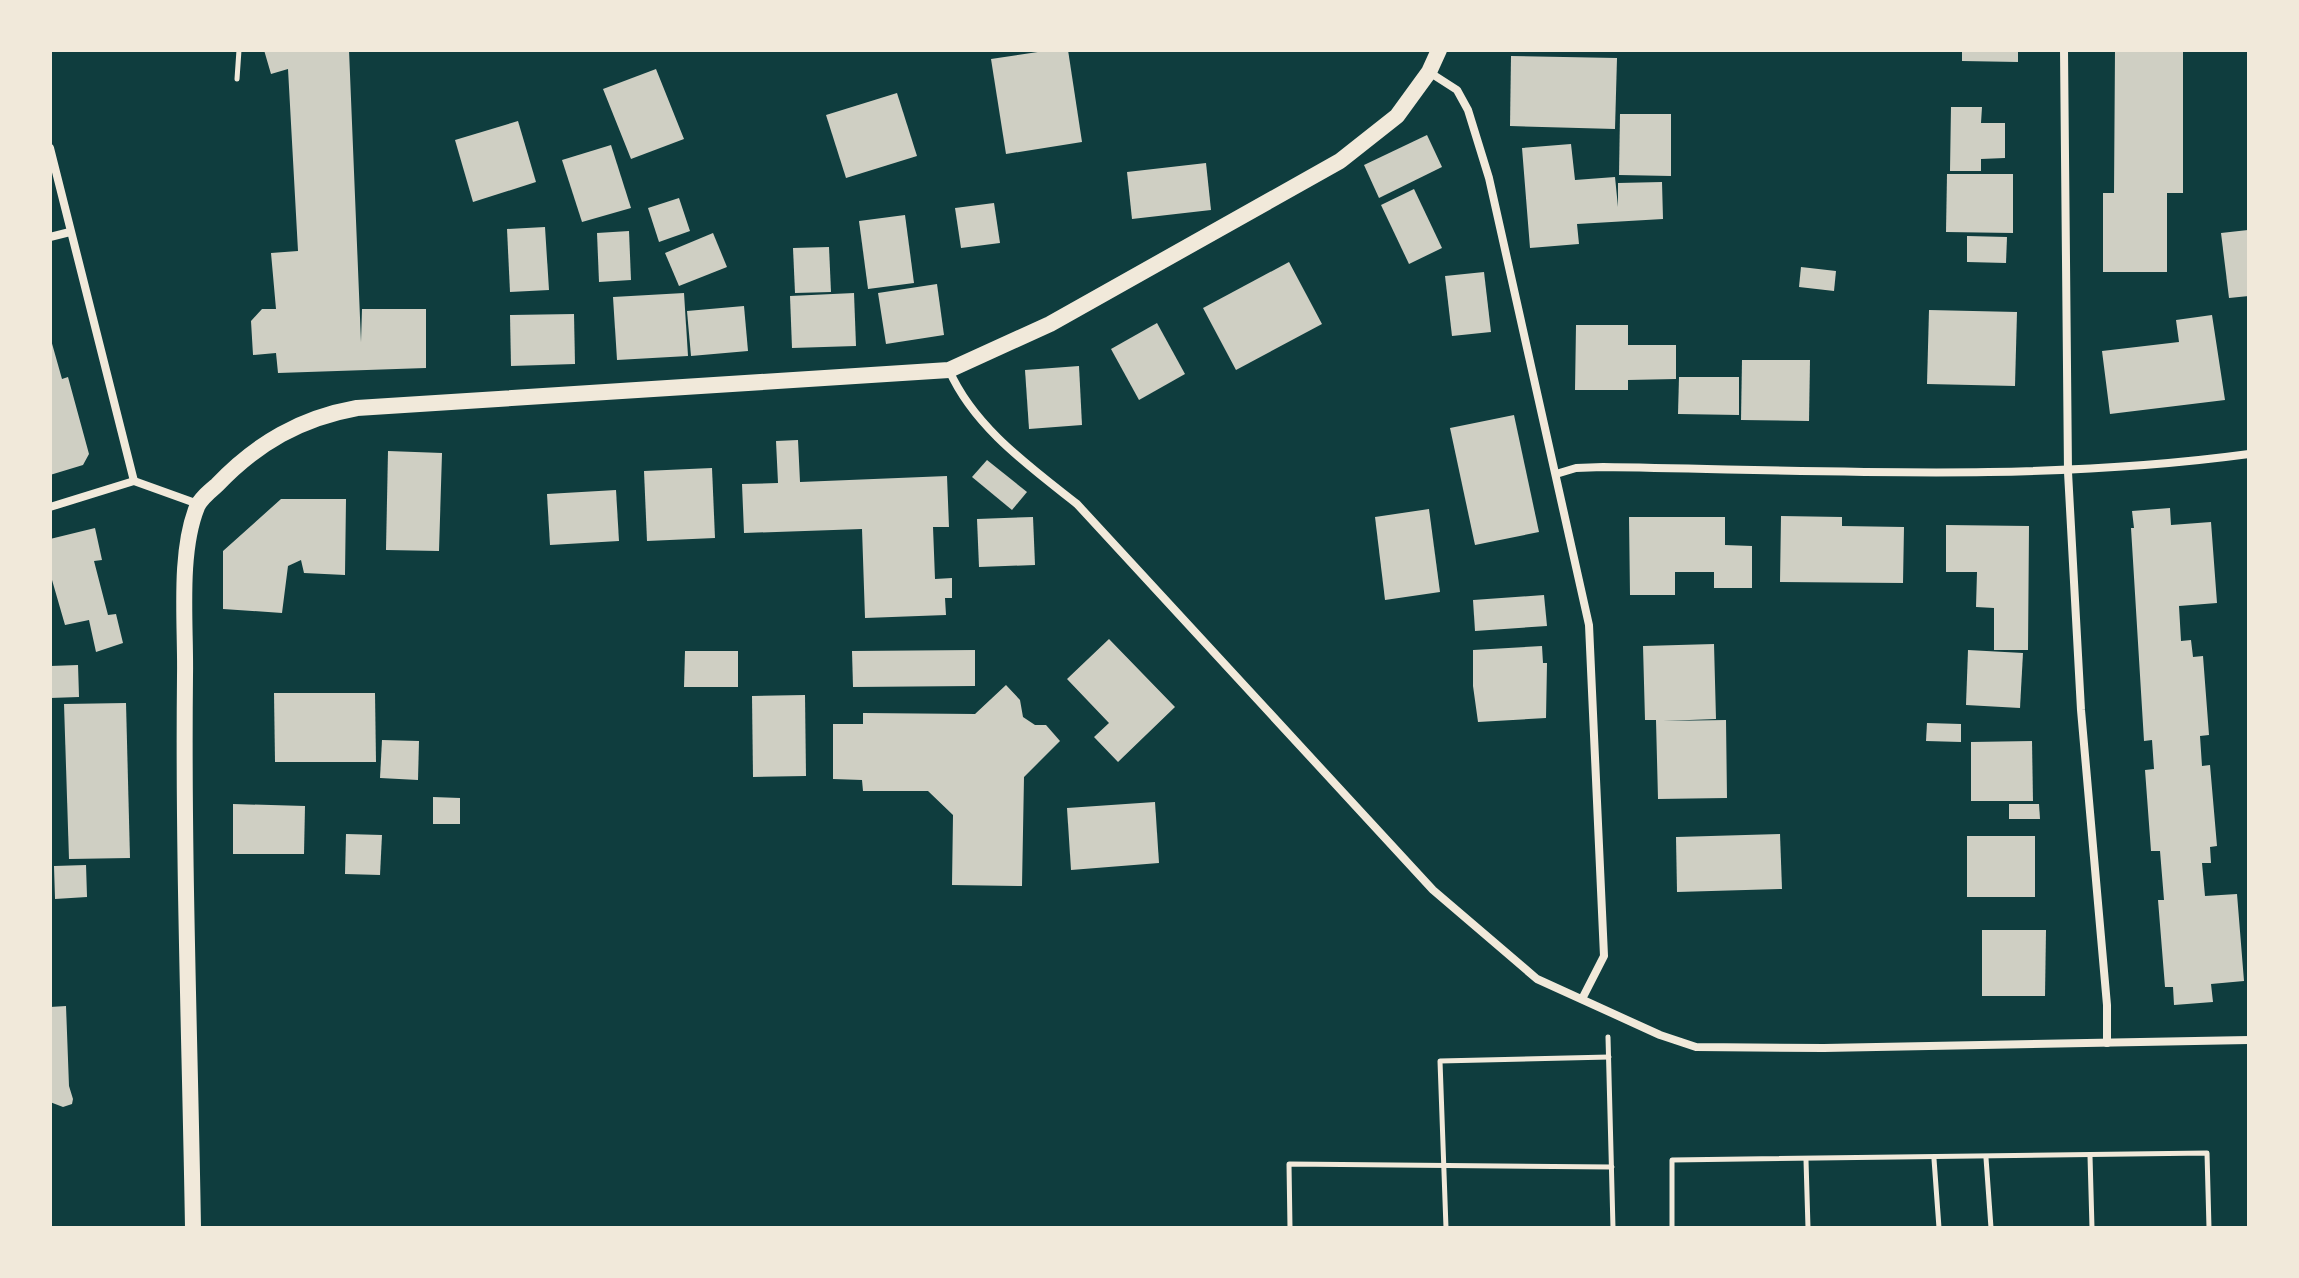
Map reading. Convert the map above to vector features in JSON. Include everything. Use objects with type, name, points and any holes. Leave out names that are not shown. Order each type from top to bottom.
[{"type":"main road","points":[[193,1228],[184,731],[188,539],[198,504],[256,447],[321,415],[357,408],[949,370],[1050,324],[1340,161],[1397,116],[1429,72],[1439,50]]},
{"type":"street","points":[[2064,50],[2068,472],[2081,710],[2107,1005],[2107,1043]]},
{"type":"street","points":[[1429,72],[1457,90],[1468,110],[1489,178],[1589,625],[1604,956],[1582,999]]},
{"type":"street","points":[[50,148],[134,481]]},
{"type":"street","points":[[50,237],[70,232]]},
{"type":"street","points":[[949,370],[963,401],[1025,463],[1077,504],[1433,890],[1537,979],[1660,1035],[1696,1047],[2249,1040]]},
{"type":"street","points":[[1556,474],[1576,468],[1603,467],[2068,472],[2249,454]]},
{"type":"street","points":[[50,507],[134,481],[198,504]]},
{"type":"path","points":[[237,79],[239,50]]},
{"type":"path","points":[[1446,1228],[1440,1061],[1609,1057],[1613,1228]]},
{"type":"path","points":[[1672,1228],[1672,1160],[1934,1159],[2207,1153],[2209,1228]]},
{"type":"path","points":[[2090,1156],[2092,1228]]},
{"type":"path","points":[[1986,1158],[1991,1228]]},
{"type":"path","points":[[1934,1159],[1939,1228]]},
{"type":"path","points":[[1806,1160],[1808,1228]]},
{"type":"path","points":[[1290,1228],[1289,1164],[1612,1167]]},
{"type":"building","points":[[264,50],[349,50],[361,342],[362,309],[426,309],[426,368],[278,373],[276,353],[253,355],[251,321],[262,309],[276,309],[271,253],[298,251],[288,69],[271,74]]},
{"type":"building","points":[[1068,50],[1082,142],[1006,154],[991,59]]},
{"type":"building","points":[[1962,50],[2018,50],[2018,62],[1962,61]]},
{"type":"building","points":[[2115,50],[2183,50],[2183,193],[2167,193],[2167,272],[2103,272],[2103,193],[2114,193]]},
{"type":"building","points":[[1511,56],[1617,58],[1615,129],[1510,126]]},
{"type":"building","points":[[656,69],[684,139],[631,159],[603,89]]},
{"type":"building","points":[[897,93],[917,156],[846,178],[826,115]]},
{"type":"building","points":[[1951,107],[1982,107],[1981,123],[2005,123],[2005,158],[1981,159],[1981,171],[1950,171]]},
{"type":"building","points":[[1620,114],[1671,114],[1671,176],[1619,175]]},
{"type":"building","points":[[518,121],[536,182],[473,202],[455,140]]},
{"type":"building","points":[[1427,135],[1442,167],[1379,198],[1364,165]]},
{"type":"building","points":[[1571,144],[1575,180],[1615,177],[1618,207],[1618,183],[1662,182],[1663,219],[1577,224],[1579,244],[1530,248],[1522,148]]},
{"type":"building","points":[[611,145],[631,208],[582,222],[562,160]]},
{"type":"building","points":[[1206,163],[1211,210],[1132,219],[1127,172]]},
{"type":"building","points":[[1947,174],[2013,174],[2013,233],[1946,232]]},
{"type":"building","points":[[1414,189],[1442,248],[1409,264],[1381,205]]},
{"type":"building","points":[[679,198],[690,231],[659,242],[648,208]]},
{"type":"building","points":[[994,203],[1000,243],[961,248],[955,208]]},
{"type":"building","points":[[905,215],[914,283],[868,289],[859,221]]},
{"type":"building","points":[[545,227],[549,290],[510,292],[507,229]]},
{"type":"building","points":[[2248,230],[2249,296],[2229,298],[2221,233]]},
{"type":"building","points":[[629,231],[631,280],[599,282],[597,233]]},
{"type":"building","points":[[713,233],[727,267],[679,286],[665,253]]},
{"type":"building","points":[[1967,236],[2007,237],[2006,263],[1967,262]]},
{"type":"building","points":[[829,247],[831,292],[795,293],[793,248]]},
{"type":"building","points":[[1289,262],[1322,324],[1236,370],[1203,308]]},
{"type":"building","points":[[1801,267],[1836,271],[1834,291],[1799,287]]},
{"type":"building","points":[[1484,272],[1491,332],[1452,336],[1445,276]]},
{"type":"building","points":[[937,284],[944,335],[886,344],[878,293]]},
{"type":"building","points":[[684,293],[688,356],[617,360],[613,297]]},
{"type":"building","points":[[854,293],[856,346],[792,348],[790,296]]},
{"type":"building","points":[[744,306],[748,351],[691,356],[687,311]]},
{"type":"building","points":[[1929,310],[2017,312],[2015,386],[1927,384]]},
{"type":"building","points":[[574,314],[575,364],[511,366],[510,315]]},
{"type":"building","points":[[2212,315],[2225,400],[2110,414],[2102,351],[2179,342],[2176,320]]},
{"type":"building","points":[[1157,323],[1185,374],[1139,400],[1111,349]]},
{"type":"building","points":[[1576,325],[1628,325],[1628,345],[1676,345],[1676,379],[1628,380],[1628,390],[1575,390]]},
{"type":"building","points":[[51,340],[62,379],[68,377],[89,454],[83,465],[50,475]]},
{"type":"building","points":[[1742,360],[1810,360],[1809,421],[1741,420]]},
{"type":"building","points":[[1079,366],[1082,425],[1029,429],[1025,370]]},
{"type":"building","points":[[1679,377],[1739,377],[1739,415],[1678,414]]},
{"type":"building","points":[[1514,415],[1539,532],[1475,545],[1450,428]]},
{"type":"building","points":[[798,440],[800,482],[947,476],[949,527],[933,527],[935,579],[952,578],[952,598],[945,598],[946,615],[865,618],[862,529],[744,533],[742,484],[778,483],[776,441]]},
{"type":"building","points":[[388,451],[442,453],[439,551],[386,550]]},
{"type":"building","points":[[987,460],[1027,492],[1012,510],[972,477]]},
{"type":"building","points":[[712,468],[715,538],[647,541],[644,471]]},
{"type":"building","points":[[616,490],[619,541],[550,545],[547,494]]},
{"type":"building","points":[[281,499],[346,499],[345,575],[304,573],[301,560],[288,566],[282,613],[223,609],[223,551]]},
{"type":"building","points":[[2170,508],[2171,525],[2211,522],[2217,603],[2179,606],[2181,641],[2191,640],[2193,657],[2203,656],[2209,735],[2200,736],[2202,766],[2210,765],[2217,846],[2210,847],[2211,863],[2202,863],[2205,896],[2237,894],[2244,981],[2211,984],[2213,1002],[2174,1005],[2173,987],[2165,987],[2158,900],[2164,900],[2160,851],[2151,851],[2145,770],[2154,769],[2152,740],[2144,741],[2131,528],[2134,528],[2132,511]]},
{"type":"building","points":[[1429,509],[1440,592],[1385,600],[1375,517]]},
{"type":"building","points":[[1781,516],[1842,517],[1842,526],[1904,527],[1903,583],[1780,582]]},
{"type":"building","points":[[1033,517],[1035,565],[979,567],[977,519]]},
{"type":"building","points":[[1629,517],[1725,517],[1725,545],[1752,546],[1752,588],[1714,588],[1714,572],[1675,572],[1675,595],[1630,595]]},
{"type":"building","points":[[1946,525],[2029,526],[2028,650],[1994,650],[1994,608],[1976,607],[1977,572],[1946,572]]},
{"type":"building","points":[[95,528],[102,560],[94,561],[108,615],[116,614],[123,643],[96,652],[89,620],[65,625],[50,573],[50,539]]},
{"type":"building","points":[[1544,595],[1547,626],[1475,631],[1473,600]]},
{"type":"building","points":[[1109,639],[1175,707],[1118,762],[1094,737],[1109,723],[1067,679]]},
{"type":"building","points":[[1714,644],[1716,719],[1663,721],[1726,720],[1727,798],[1658,799],[1656,720],[1645,720],[1643,646]]},
{"type":"building","points":[[1542,646],[1543,663],[1547,663],[1546,718],[1478,722],[1473,686],[1473,650]]},
{"type":"building","points":[[975,650],[975,686],[853,687],[852,651]]},
{"type":"building","points":[[1968,650],[2023,653],[2020,708],[1966,705]]},
{"type":"building","points":[[685,651],[738,651],[738,687],[684,687]]},
{"type":"building","points":[[78,665],[79,697],[50,698],[50,666]]},
{"type":"building","points":[[1006,685],[1020,700],[1023,717],[1035,725],[1046,725],[1060,741],[1024,777],[1022,886],[952,885],[953,815],[928,791],[863,791],[862,780],[833,779],[833,724],[863,724],[863,713],[975,714]]},
{"type":"building","points":[[274,693],[375,693],[376,762],[275,762]]},
{"type":"building","points":[[805,695],[806,776],[753,777],[752,696]]},
{"type":"building","points":[[126,703],[130,858],[69,859],[64,704]]},
{"type":"building","points":[[1927,723],[1961,724],[1961,742],[1926,741]]},
{"type":"building","points":[[382,740],[419,741],[418,780],[380,778]]},
{"type":"building","points":[[2032,741],[2033,801],[1971,801],[1971,742]]},
{"type":"building","points":[[433,797],[460,798],[460,824],[433,824]]},
{"type":"building","points":[[1155,802],[1159,863],[1071,870],[1067,808]]},
{"type":"building","points":[[233,804],[305,806],[304,854],[233,854]]},
{"type":"building","points":[[2009,804],[2039,804],[2040,819],[2009,819]]},
{"type":"building","points":[[346,834],[382,835],[380,875],[345,874]]},
{"type":"building","points":[[1780,834],[1782,889],[1677,892],[1676,837]]},
{"type":"building","points":[[1967,836],[2035,836],[2035,897],[1967,897]]},
{"type":"building","points":[[86,865],[87,897],[55,899],[54,866]]},
{"type":"building","points":[[1982,930],[2046,930],[2045,996],[1982,996]]},
{"type":"building","points":[[66,1006],[69,1086],[73,1099],[72,1104],[63,1107],[50,1102],[50,1007]]}]
